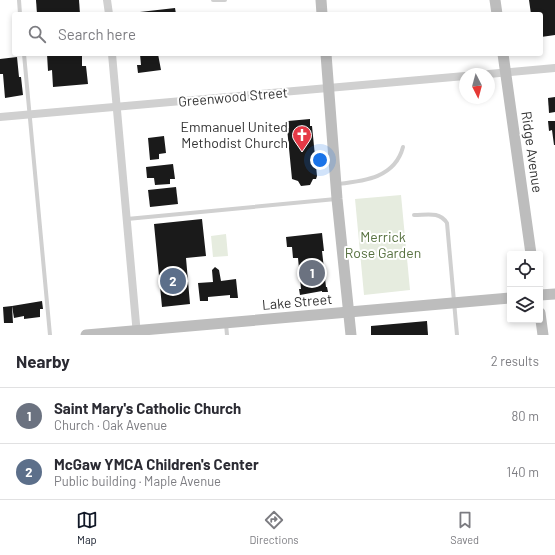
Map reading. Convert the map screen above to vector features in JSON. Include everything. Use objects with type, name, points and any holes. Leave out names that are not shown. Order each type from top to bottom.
[{"type":"street","points":[[108,0],[109,12]]},
{"type":"street","points":[[321,0],[322,12]]},
{"type":"street","points":[[495,0],[497,12]]},
{"type":"street","points":[[112,56],[137,333]]},
{"type":"street","points":[[326,56],[330,88],[337,199],[351,335]]},
{"type":"street","name":"Ridge Avenue","points":[[503,56],[532,251]]},
{"type":"street","points":[[495,74],[555,68]]},
{"type":"street","name":"Greenwood Street","points":[[0,117],[459,77]]},
{"type":"street","points":[[543,295],[555,294]]},
{"type":"street","name":"Lake Street","points":[[86,335],[137,333],[507,298]]},
{"type":"street","points":[[541,323],[543,335]]},
{"type":"lane","points":[[19,0],[20,12]]},
{"type":"lane","points":[[213,0],[225,0]]},
{"type":"lane","points":[[24,56],[50,335]]},
{"type":"lane","points":[[336,184],[359,182],[379,175],[398,161],[403,147]]},
{"type":"lane","points":[[127,219],[337,199]]},
{"type":"lane","points":[[414,215],[434,214],[445,220],[447,224],[457,335]]},
{"type":"lane","points":[[226,324],[227,335]]},
{"type":"green space","name":"Merrick Rose Garden","points":[[401,195],[410,290],[364,295],[355,199]]},
{"type":"green space","points":[[226,234],[228,256],[213,257],[211,236]]},
{"type":"building","points":[[36,0],[79,0],[80,12],[37,12]]},
{"type":"building","points":[[529,0],[555,0],[555,35],[543,37],[543,12],[531,12]]},
{"type":"building","points":[[175,8],[176,12],[140,12]]},
{"type":"building","points":[[47,56],[82,56],[82,66],[86,66],[88,84],[53,87],[52,70],[48,71]]},
{"type":"building","points":[[140,56],[158,56],[161,70],[138,73],[137,65],[141,65]]},
{"type":"building","points":[[17,57],[23,95],[5,98],[3,74],[0,74],[0,59]]},
{"type":"building","points":[[555,97],[555,112],[549,113],[548,98]]},
{"type":"building","name":"Emmanuel United Methodist Church","points":[[310,119],[317,176],[316,179],[313,179],[310,185],[301,186],[298,181],[292,179],[287,128],[289,128],[288,121]]},
{"type":"building","points":[[548,121],[555,121],[555,145],[552,130],[549,131]]},
{"type":"building","points":[[164,136],[166,153],[159,154],[159,159],[150,160],[148,138]]},
{"type":"building","points":[[173,164],[175,179],[170,179],[170,184],[155,185],[154,178],[147,178],[146,167]]},
{"type":"building","points":[[176,187],[178,204],[150,207],[148,190]]},
{"type":"building","points":[[202,219],[206,256],[186,258],[190,304],[162,307],[154,224]]},
{"type":"building","points":[[322,233],[324,251],[322,251],[326,287],[328,292],[322,291],[300,295],[299,289],[301,289],[298,258],[293,258],[292,247],[287,247],[286,237]]},
{"type":"building","points":[[215,267],[219,270],[221,281],[236,279],[238,298],[230,298],[230,295],[208,297],[208,301],[200,301],[198,283],[213,282],[212,270]]},
{"type":"building","points":[[42,301],[43,309],[40,309],[40,317],[24,319],[24,316],[14,318],[12,306]]},
{"type":"building","points":[[12,306],[13,323],[4,323],[3,307]]},
{"type":"building","points":[[427,321],[428,335],[371,335],[371,326]]},
{"type":"place","name":"Emmanuel United Methodist Church","points":[[302,152]]},
{"type":"place","name":"Saint Mary's Catholic Church","points":[[312,273]]},
{"type":"place","name":"McGaw YMCA Children's Center","points":[[173,281]]}]
